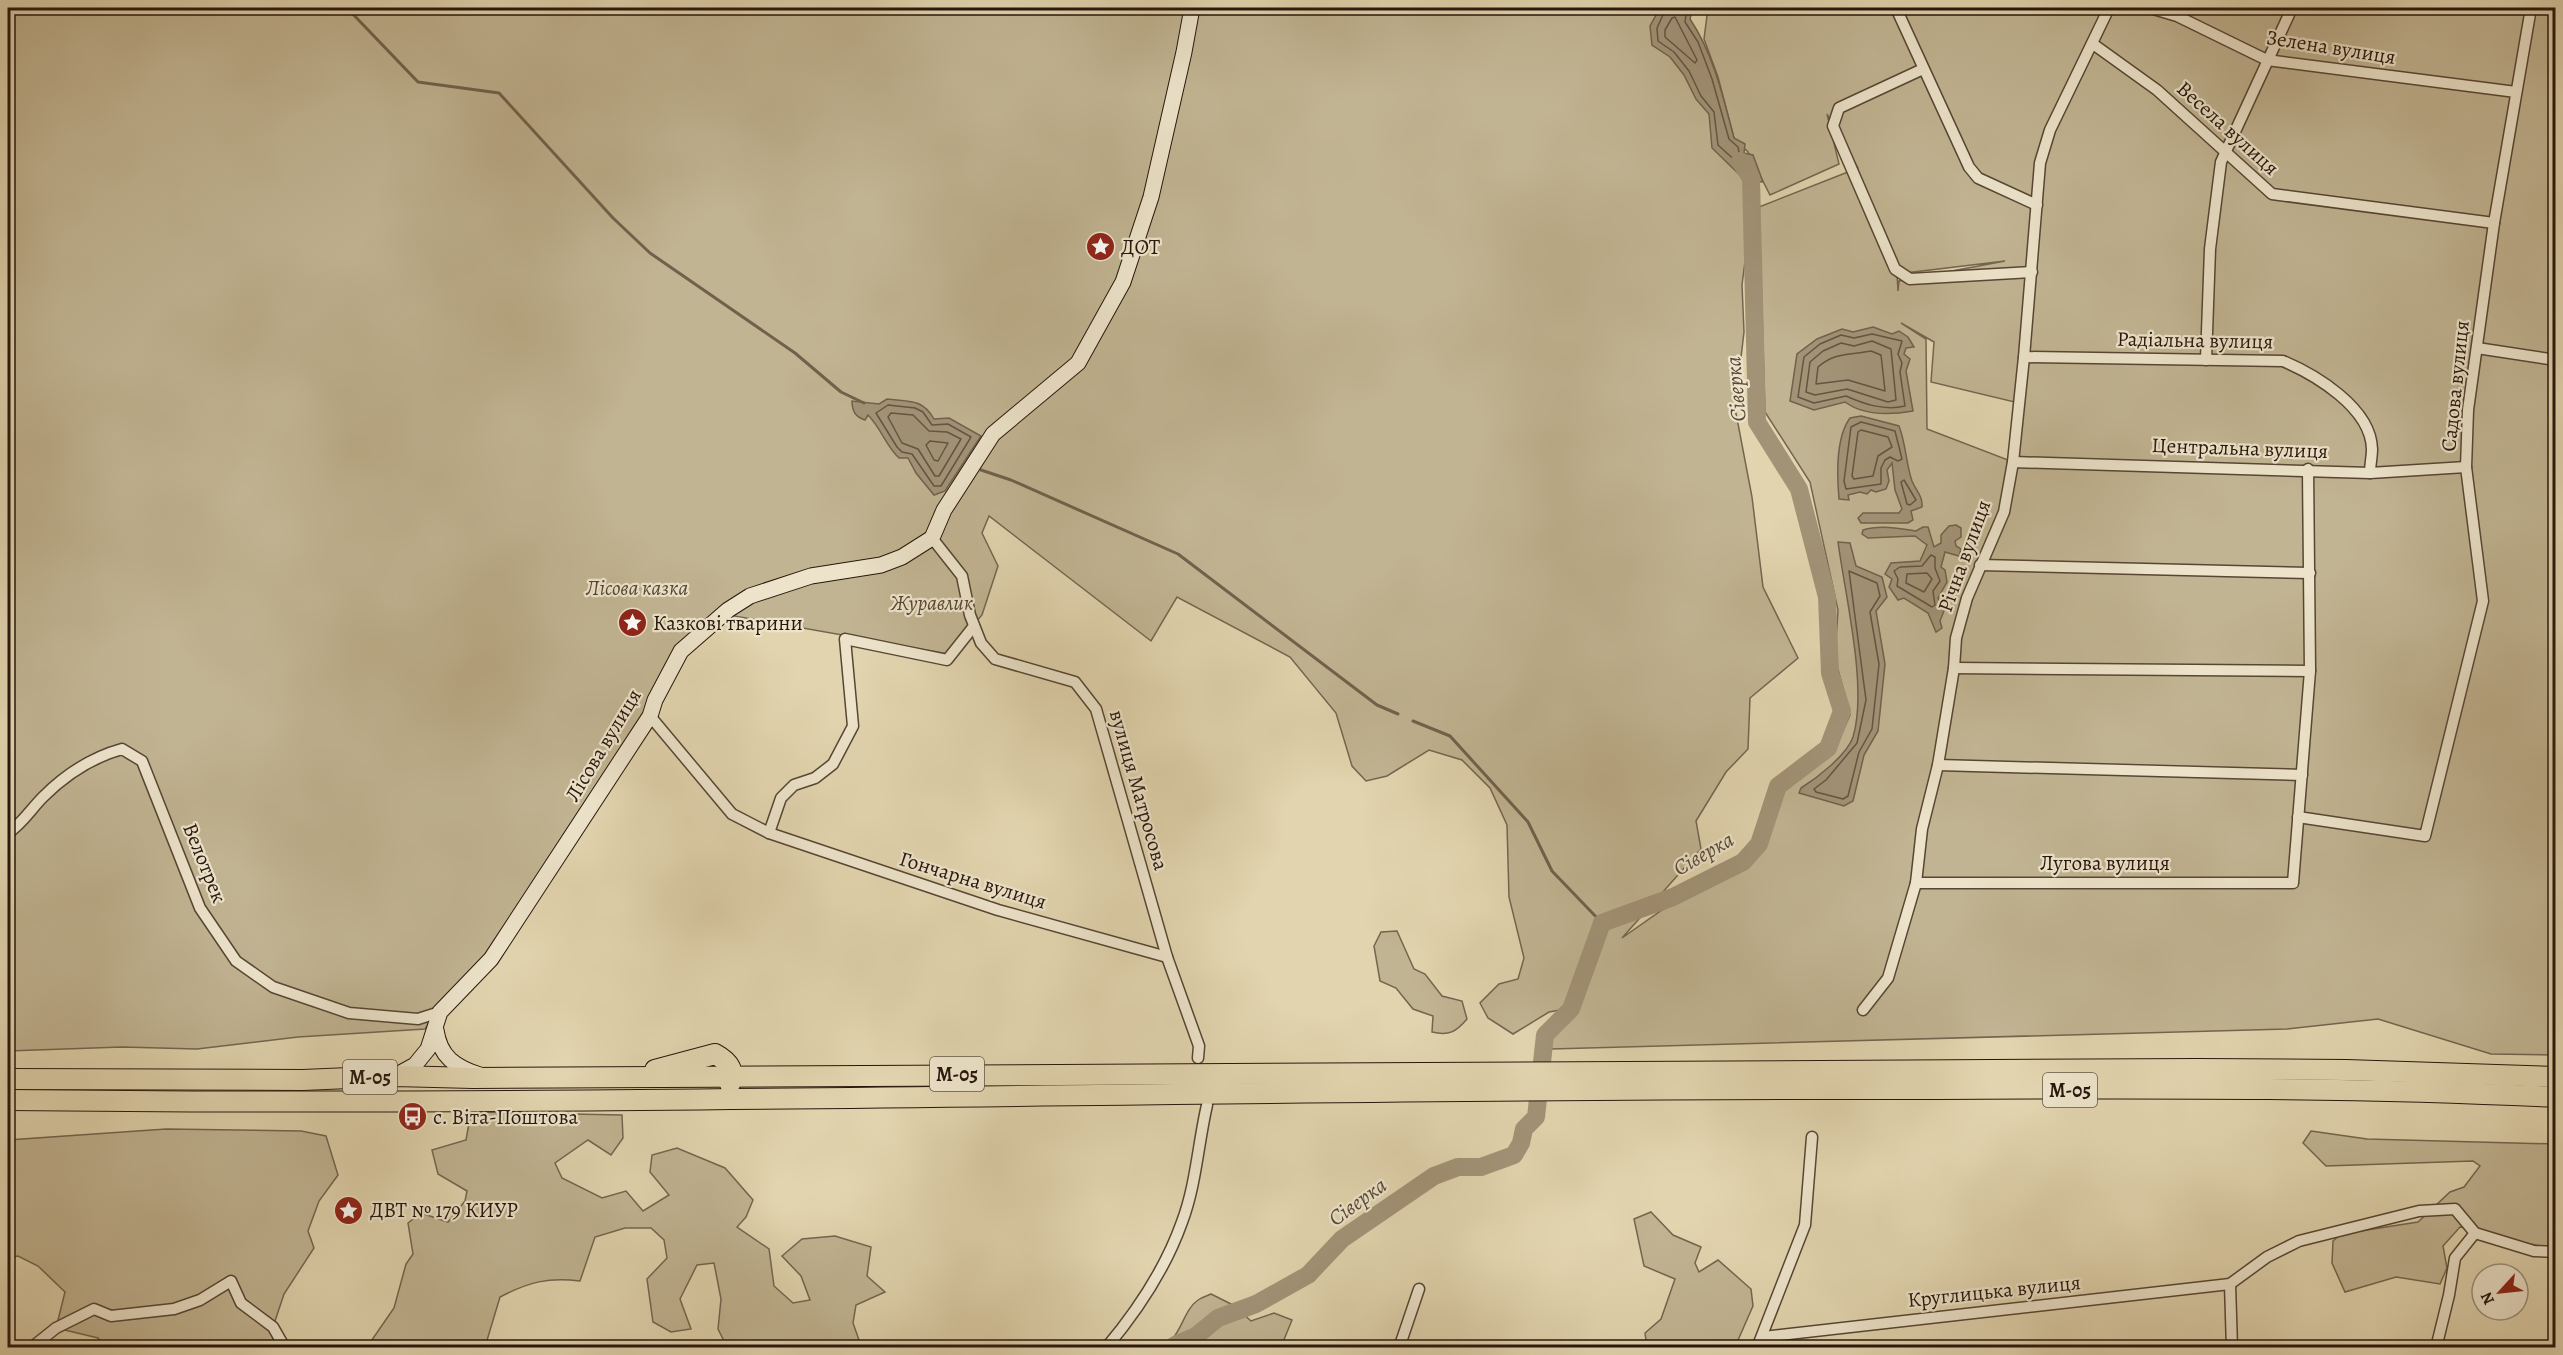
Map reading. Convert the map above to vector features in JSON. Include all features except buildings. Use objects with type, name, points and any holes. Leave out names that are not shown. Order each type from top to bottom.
[{"type":"highway","name":"М-05","points":[[8,1079],[303,1080],[394,1076],[630,1077],[715,1054],[729,1066],[732,1075],[1182,1084],[1217,1091],[1498,1081],[2346,1070],[2556,1077]]},
{"type":"highway","points":[[646,1100],[714,1093],[726,1088],[732,1075]]},
{"type":"highway","name":"М-05","points":[[1586,1080],[2338,1091],[2556,1097]]},
{"type":"highway","name":"М-05","points":[[8,1100],[202,1102],[646,1100],[1182,1084]]},
{"type":"street","points":[[932,538],[944,510],[993,434],[1078,363],[1123,282],[1150,197],[1192,8]]},
{"type":"street","points":[[1896,8],[1969,167],[1978,178],[2037,205]]},
{"type":"street","name":"Річна вулиця","points":[[1863,1010],[1888,978],[1916,883],[1922,830],[1938,765],[1954,668],[1956,638],[1980,565],[2004,512],[2013,462],[2024,357],[2040,163],[2050,130],[2109,8]]},
{"type":"street","name":"Зелена вулиця","points":[[2150,8],[2177,16],[2267,60],[2516,92]]},
{"type":"street","points":[[2206,360],[2210,249],[2221,162],[2292,8]]},
{"type":"street","name":"Садова вулиця","points":[[2298,817],[2425,836],[2483,601],[2466,467],[2468,410],[2494,223],[2531,8]]},
{"type":"street","name":"Весела вулиця","points":[[2093,44],[2157,90],[2227,150],[2272,194],[2494,223]]},
{"type":"street","points":[[1923,69],[1839,108],[1833,126],[1895,269],[1910,279],[2032,272]]},
{"type":"street","points":[[2477,348],[2556,360]]},
{"type":"street","name":"Радіальна вулиця","points":[[2024,357],[2283,361],[2303,369],[2335,390],[2359,414],[2372,447],[2370,473]]},
{"type":"street","name":"Центральна вулиця","points":[[2013,462],[2308,469],[2370,473],[2466,467]]},
{"type":"street","points":[[2298,817],[2310,671],[2308,469]]},
{"type":"street","name":"вулиця Матросова","points":[[932,538],[962,576],[974,626],[981,644],[995,659],[1074,682],[1096,709],[1167,957],[1199,1046],[1198,1058]]},
{"type":"street","name":"Лісова вулиця","points":[[438,1020],[491,959],[650,716],[681,651],[728,610],[750,596],[811,576],[880,565],[902,557],[932,538]]},
{"type":"street","points":[[1980,565],[2310,573]]},
{"type":"street","points":[[769,832],[782,798],[794,785],[815,778],[833,764],[853,726],[845,639],[947,660],[974,626]]},
{"type":"street","points":[[1954,668],[2310,671]]},
{"type":"street","name":"Гончарна вулиця","points":[[650,716],[732,814],[769,832],[998,910],[1167,957]]},
{"type":"street","name":"Велотрек","points":[[8,833],[44,795],[73,773],[99,755],[122,749],[142,761],[200,908],[236,961],[273,987],[349,1013],[438,1020]]},
{"type":"street","points":[[1938,765],[2302,775]]},
{"type":"street","name":"Лугова вулиця","points":[[1916,883],[2293,883],[2298,817]]},
{"type":"street","points":[[394,1076],[415,1065],[428,1049],[438,1020]]},
{"type":"street","points":[[438,1020],[439,1047],[447,1059],[458,1067],[491,1078]]},
{"type":"street","points":[[1106,1347],[1136,1313],[1163,1267],[1183,1221],[1217,1091]]},
{"type":"street","points":[[1757,1347],[1763,1337],[1805,1225],[1812,1137]]},
{"type":"street","points":[[2232,1347],[2230,1284],[2267,1257],[2299,1241],[2419,1211],[2455,1209],[2475,1233],[2534,1251],[2556,1252]]},
{"type":"street","points":[[2436,1347],[2449,1295],[2455,1258],[2475,1233]]},
{"type":"street","points":[[31,1347],[56,1328],[93,1309],[111,1316],[174,1309],[200,1300],[231,1281],[241,1303],[273,1327],[285,1347]]},
{"type":"street","name":"Круглицька вулиця","points":[[1763,1337],[2230,1284]]},
{"type":"street","points":[[1399,1347],[1419,1289]]},
{"type":"green space","points":[[8,8],[1681,8],[1722,125],[1756,175],[1742,285],[1744,332],[1735,408],[1752,497],[1763,587],[1798,658],[1750,698],[1748,749],[1726,772],[1696,821],[1701,849],[1622,938],[1662,910],[1739,871],[1763,848],[1784,791],[1834,751],[1850,715],[1835,658],[1838,610],[1810,482],[1765,412],[1759,207],[1858,168],[1827,114],[1839,164],[1770,195],[1748,152],[1734,138],[1718,77],[1704,39],[1708,8],[2555,8],[2555,1055],[2491,1054],[2378,1019],[2287,1029],[1551,1049],[1545,1035],[1565,1009],[1549,1012],[1513,1034],[1488,1018],[1480,1003],[1499,984],[1518,979],[1524,958],[1509,897],[1507,825],[1490,788],[1462,760],[1429,750],[1387,776],[1366,781],[1352,766],[1336,713],[1290,657],[1177,597],[1151,641],[989,516],[982,533],[998,566],[982,615],[949,654],[729,615],[706,624],[487,954],[442,999],[425,1029],[298,1037],[197,1049],[122,1047],[8,1051]],"holes":[[[2005,261],[1899,281],[1898,291],[1897,274]],[[1901,323],[1934,342],[1931,382],[2019,403],[2013,462],[1927,429],[1926,339]]]},
{"type":"green space","points":[[1397,931],[1414,969],[1425,974],[1442,996],[1462,1001],[1467,1019],[1456,1030],[1448,1033],[1432,1032],[1433,1016],[1413,1009],[1396,988],[1380,981],[1374,946],[1381,932]]},
{"type":"green space","points":[[471,1112],[622,1115],[623,1138],[611,1155],[588,1140],[555,1163],[562,1178],[602,1198],[626,1191],[643,1211],[669,1195],[650,1172],[652,1155],[677,1148],[725,1168],[753,1200],[746,1217],[737,1227],[769,1249],[774,1286],[793,1303],[810,1300],[801,1276],[782,1256],[802,1239],[835,1236],[871,1247],[867,1276],[885,1292],[856,1305],[853,1323],[859,1340],[852,1347],[727,1347],[718,1329],[721,1299],[714,1263],[697,1265],[680,1299],[691,1329],[671,1332],[653,1322],[647,1279],[667,1258],[664,1240],[651,1228],[625,1228],[595,1237],[580,1281],[548,1280],[520,1288],[500,1297],[485,1347],[367,1347],[394,1308],[406,1264],[413,1254],[408,1223],[421,1213],[448,1222],[465,1201],[467,1191],[438,1174],[432,1150],[466,1140]]},
{"type":"green space","points":[[166,1129],[301,1131],[326,1136],[338,1175],[319,1201],[308,1231],[314,1248],[284,1294],[273,1327],[280,1347],[105,1347],[98,1338],[56,1328],[65,1292],[38,1266],[18,1256],[8,1258],[8,1140]]},
{"type":"green space","points":[[2311,1131],[2367,1139],[2555,1144],[2555,1247],[2531,1244],[2460,1227],[2443,1246],[2447,1268],[2440,1284],[2396,1277],[2345,1292],[2332,1263],[2333,1241],[2341,1234],[2418,1222],[2450,1192],[2464,1187],[2480,1166],[2473,1161],[2326,1166],[2303,1143]]},
{"type":"green space","points":[[1651,1212],[1673,1235],[1701,1247],[1695,1263],[1699,1272],[1718,1260],[1751,1289],[1753,1306],[1735,1347],[1647,1347],[1645,1333],[1661,1319],[1675,1279],[1644,1266],[1634,1219]]},
{"type":"green space","points":[[1211,1294],[1233,1305],[1251,1321],[1274,1313],[1292,1320],[1281,1347],[1158,1347],[1172,1340],[1192,1305]]},
{"type":"water","points":[[1660,8],[1693,8],[1690,19],[1712,62],[1734,138],[1745,144],[1744,153],[1753,155],[1763,182],[1746,181],[1712,148],[1709,114],[1696,99],[1684,75],[1670,57],[1652,45],[1650,26]]},
{"type":"water","points":[[1873,327],[1892,334],[1899,331],[1908,337],[1914,347],[1906,348],[1904,354],[1910,359],[1906,371],[1913,411],[1869,412],[1852,407],[1845,402],[1814,410],[1790,401],[1797,354],[1817,339],[1842,329],[1853,332]]},
{"type":"water","points":[[887,399],[920,404],[934,419],[949,418],[981,436],[945,491],[934,495],[916,473],[908,458],[899,458],[894,453],[868,415],[865,420],[855,414],[852,401],[879,404]]},
{"type":"water","points":[[1861,416],[1899,426],[1910,474],[1922,503],[1922,507],[1911,511],[1913,520],[1908,523],[1861,523],[1858,518],[1863,513],[1899,513],[1902,509],[1895,490],[1892,463],[1887,470],[1889,481],[1886,489],[1876,492],[1871,490],[1867,494],[1860,492],[1848,495],[1849,500],[1839,499],[1839,446],[1850,418]]},
{"type":"water","points":[[1956,525],[1961,528],[1961,537],[1955,541],[1956,546],[1961,549],[1959,556],[1945,552],[1941,567],[1945,570],[1947,582],[1938,598],[1940,602],[1945,599],[1947,603],[1940,621],[1942,628],[1936,632],[1928,613],[1904,598],[1898,600],[1889,587],[1892,579],[1885,574],[1891,563],[1920,561],[1927,545],[1915,536],[1868,538],[1862,534],[1863,530],[1876,528],[1916,531],[1928,527],[1934,547],[1941,543],[1941,535],[1949,526]]},
{"type":"water","points":[[1838,542],[1850,543],[1856,566],[1882,577],[1887,597],[1876,611],[1885,664],[1878,731],[1864,755],[1853,801],[1844,806],[1799,793],[1801,788],[1823,772],[1845,751],[1853,737],[1857,717],[1857,668]]},
{"type":"waterway","points":[[347,8],[418,82],[499,93],[613,218],[650,253],[795,353],[841,392],[864,403]]},
{"type":"waterway","name":"Сіверка","points":[[1175,1348],[1175,1345],[1196,1336],[1218,1318],[1256,1304],[1308,1275],[1342,1239],[1434,1176],[1458,1167],[1481,1167],[1514,1155],[1521,1143],[1524,1129],[1536,1117],[1545,1035],[1571,1009],[1602,923],[1673,897],[1743,862],[1759,844],[1778,786],[1828,748],[1842,711],[1830,673],[1827,597],[1799,489],[1757,422],[1751,178],[1740,161]]},
{"type":"waterway","points":[[981,470],[1011,480],[1178,554],[1377,705],[1398,714]]},
{"type":"waterway","points":[[1413,721],[1450,736],[1528,822],[1552,871],[1602,923]]},
{"type":"place","name":"ДОТ","points":[[1100,247]]},
{"type":"place","name":"Казкові тварини","points":[[632,623]]},
{"type":"place","name":"с. Віта-Поштова","points":[[412,1117]]},
{"type":"place","name":"ДВТ № 179 КИУР","points":[[349,1210]]},
{"type":"park label","name":"Лісова казка","points":[[637,588]]},
{"type":"park label","name":"Журавлик","points":[[932,603]]}]
